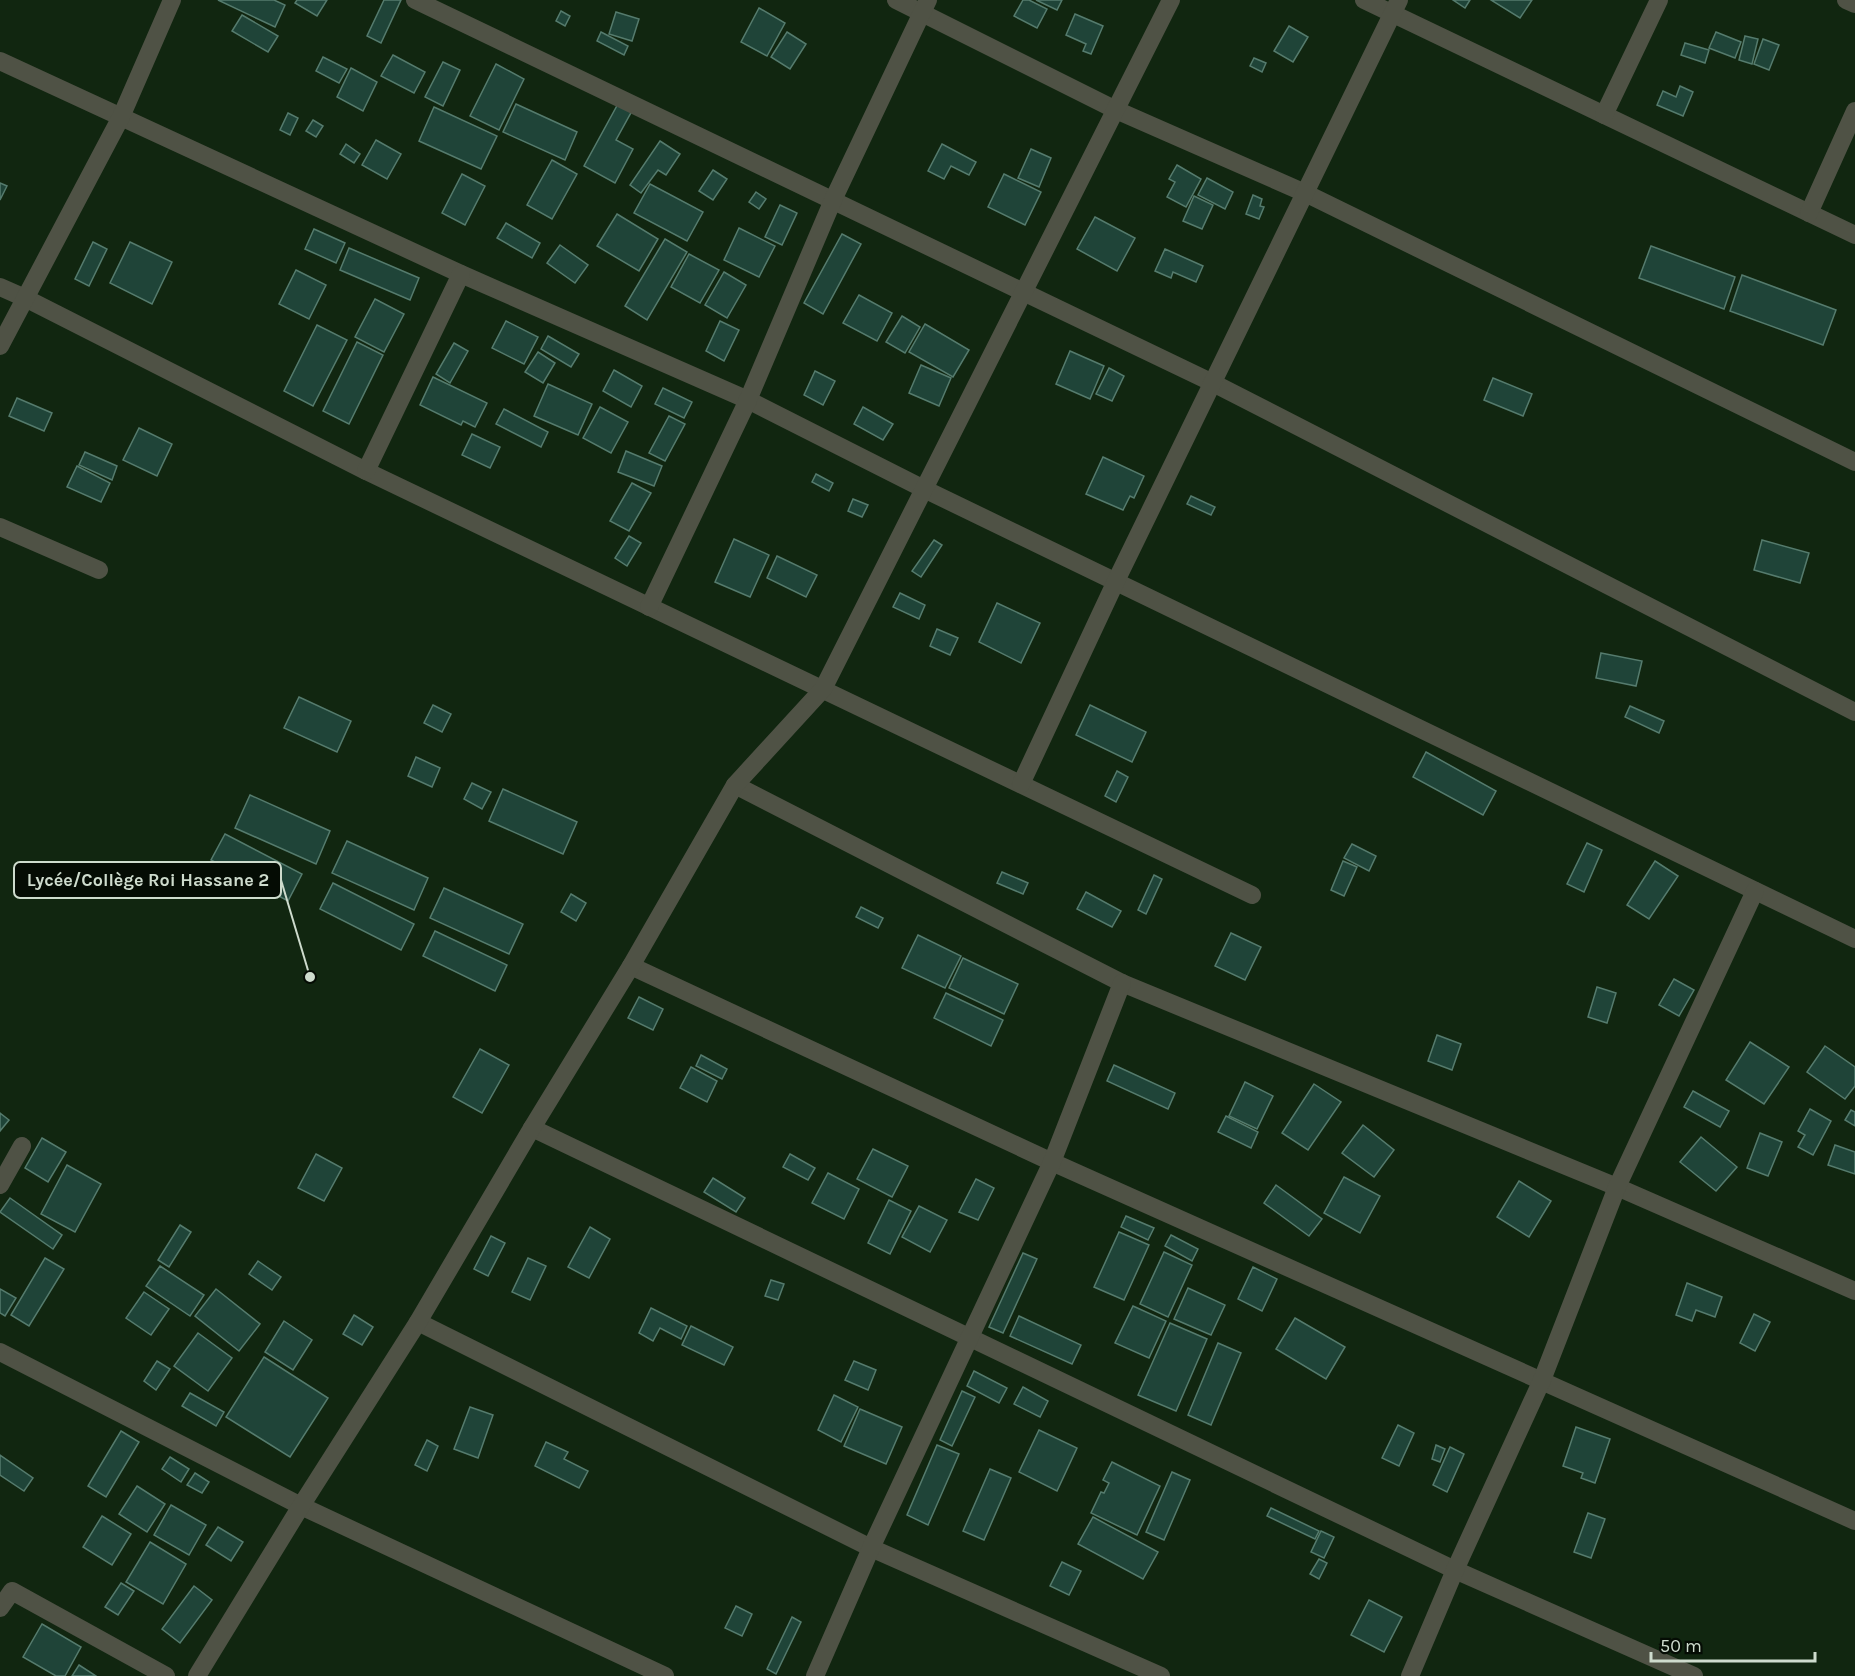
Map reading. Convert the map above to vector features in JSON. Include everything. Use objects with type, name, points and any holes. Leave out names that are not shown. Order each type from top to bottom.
[{"type":"street","points":[[0,346],[121,117],[172,0]]},
{"type":"street","points":[[415,0],[1213,383],[1855,712]]},
{"type":"street","points":[[896,0],[925,6],[1116,110],[1305,193],[1855,462]]},
{"type":"street","points":[[197,1676],[300,1506],[418,1322],[532,1128],[632,966],[735,785],[823,689],[1171,0]]},
{"type":"street","points":[[1364,0],[1395,7],[1604,115],[1855,235]]},
{"type":"street","points":[[1604,115],[1659,0]]},
{"type":"street","points":[[1846,0],[1855,4]]},
{"type":"street","points":[[649,606],[748,400],[833,200],[925,6]]},
{"type":"street","points":[[1021,784],[1116,581],[1395,7]]},
{"type":"street","points":[[0,61],[461,274],[748,400],[924,489],[1855,939]]},
{"type":"street","points":[[1809,213],[1855,111]]},
{"type":"street","points":[[366,471],[461,274]]},
{"type":"street","points":[[0,287],[366,471],[1252,894]]},
{"type":"street","points":[[0,527],[99,570]]},
{"type":"street","points":[[735,785],[1122,983],[1617,1187],[1855,1291]]},
{"type":"street","points":[[1410,1676],[1455,1570],[1542,1380],[1617,1187],[1755,891]]},
{"type":"street","points":[[632,966],[1052,1162],[1855,1521]]},
{"type":"street","points":[[815,1676],[871,1548],[1052,1162],[1122,983]]},
{"type":"street","points":[[532,1128],[1455,1570],[1694,1676]]},
{"type":"street","points":[[0,1185],[22,1146]]},
{"type":"street","points":[[418,1322],[871,1548],[1161,1676]]},
{"type":"street","points":[[0,1352],[300,1506],[665,1676]]},
{"type":"street","points":[[0,1608],[12,1591],[166,1676]]},
{"type":"building","points":[[218,0],[274,0],[285,5],[275,27]]},
{"type":"building","points":[[297,0],[327,0],[317,16],[295,3]]},
{"type":"building","points":[[384,0],[401,0],[381,43],[367,36]]},
{"type":"building","points":[[1023,0],[1029,0],[1047,9],[1037,28],[1014,16]]},
{"type":"building","points":[[1036,0],[1062,0],[1057,10]]},
{"type":"building","points":[[1453,0],[1470,0],[1465,8]]},
{"type":"building","points":[[1491,0],[1532,0],[1520,18]]},
{"type":"building","points":[[759,8],[785,23],[767,56],[741,42]]},
{"type":"building","points":[[561,11],[570,16],[565,26],[556,21]]},
{"type":"building","points":[[616,12],[639,19],[632,41],[609,34]]},
{"type":"building","points":[[1075,14],[1103,26],[1091,54],[1083,51],[1086,44],[1066,35]]},
{"type":"building","points":[[242,15],[278,36],[268,52],[232,31]]},
{"type":"building","points":[[1289,26],[1308,37],[1293,62],[1274,51]]},
{"type":"building","points":[[601,32],[628,46],[624,55],[597,41]]},
{"type":"building","points":[[787,32],[806,44],[790,69],[771,57]]},
{"type":"building","points":[[1716,32],[1741,42],[1735,58],[1709,48]]},
{"type":"building","points":[[1745,36],[1758,39],[1752,64],[1739,60]]},
{"type":"building","points":[[1763,39],[1779,45],[1769,70],[1754,64]]},
{"type":"building","points":[[1685,43],[1709,50],[1705,63],[1681,55]]},
{"type":"building","points":[[393,55],[425,72],[414,93],[381,76]]},
{"type":"building","points":[[323,57],[347,69],[339,83],[316,71]]},
{"type":"building","points":[[1254,58],[1266,63],[1262,72],[1250,66]]},
{"type":"building","points":[[443,62],[460,70],[443,106],[425,97]]},
{"type":"building","points":[[496,64],[524,79],[499,130],[470,116]]},
{"type":"building","points":[[351,68],[377,82],[363,111],[337,97]]},
{"type":"building","points":[[1680,86],[1693,92],[1683,116],[1657,105],[1663,91],[1676,97]]},
{"type":"building","points":[[619,102],[633,109],[616,140],[633,149],[615,183],[584,166]]},
{"type":"building","points":[[516,104],[577,132],[565,160],[503,132]]},
{"type":"building","points":[[434,107],[497,136],[481,169],[419,141]]},
{"type":"building","points":[[288,113],[298,118],[290,135],[280,130]]},
{"type":"building","points":[[313,120],[323,126],[316,137],[306,131]]},
{"type":"building","points":[[376,140],[401,154],[387,179],[362,165]]},
{"type":"building","points":[[660,141],[680,154],[666,175],[658,170],[641,193],[630,185]]},
{"type":"building","points":[[346,144],[360,154],[354,163],[340,154]]},
{"type":"building","points":[[942,144],[976,162],[969,175],[951,166],[944,179],[928,171]]},
{"type":"building","points":[[1031,149],[1051,158],[1039,187],[1018,178]]},
{"type":"building","points":[[552,160],[577,174],[552,219],[527,205]]},
{"type":"building","points":[[1177,165],[1201,179],[1186,207],[1167,197],[1175,182],[1169,179]]},
{"type":"building","points":[[713,170],[727,179],[713,200],[699,191]]},
{"type":"building","points":[[462,174],[485,186],[465,225],[442,213]]},
{"type":"building","points":[[1004,174],[1041,192],[1025,225],[988,207]]},
{"type":"building","points":[[1207,178],[1233,192],[1225,209],[1198,195]]},
{"type":"building","points":[[0,183],[7,186],[0,200]]},
{"type":"building","points":[[650,184],[703,212],[687,241],[634,213]]},
{"type":"building","points":[[756,192],[766,199],[759,209],[749,202]]},
{"type":"building","points":[[1253,195],[1262,199],[1260,206],[1264,207],[1259,219],[1246,214]]},
{"type":"building","points":[[1194,196],[1213,205],[1202,229],[1183,221]]},
{"type":"building","points":[[780,205],[797,213],[782,245],[765,237]]},
{"type":"building","points":[[617,214],[658,239],[639,271],[597,246]]},
{"type":"building","points":[[1095,217],[1135,238],[1117,271],[1077,249]]},
{"type":"building","points":[[506,223],[540,243],[532,258],[497,238]]},
{"type":"building","points":[[739,228],[775,246],[759,277],[724,260]]},
{"type":"building","points":[[314,229],[345,243],[336,263],[305,249]]},
{"type":"building","points":[[842,234],[861,244],[823,314],[804,303]]},
{"type":"building","points":[[665,239],[687,252],[647,320],[625,306]]},
{"type":"building","points":[[93,242],[107,249],[89,286],[75,279]]},
{"type":"building","points":[[130,242],[172,262],[152,304],[110,283]]},
{"type":"building","points":[[560,245],[588,265],[575,283],[547,263]]},
{"type":"building","points":[[1651,246],[1735,277],[1724,309],[1639,278]]},
{"type":"building","points":[[349,248],[419,278],[410,300],[340,270]]},
{"type":"building","points":[[1165,249],[1203,266],[1196,282],[1173,272],[1171,278],[1155,271]]},
{"type":"building","points":[[689,254],[719,270],[700,303],[671,287]]},
{"type":"building","points":[[296,270],[326,285],[309,319],[279,304]]},
{"type":"building","points":[[724,272],[746,285],[727,318],[705,305]]},
{"type":"building","points":[[1742,275],[1836,310],[1823,345],[1730,311]]},
{"type":"building","points":[[859,295],[892,313],[877,341],[843,323]]},
{"type":"building","points":[[375,299],[404,314],[384,352],[355,337]]},
{"type":"building","points":[[902,316],[920,327],[905,353],[886,342]]},
{"type":"building","points":[[506,321],[538,337],[524,364],[492,348]]},
{"type":"building","points":[[720,321],[739,330],[724,361],[706,351]]},
{"type":"building","points":[[925,324],[969,350],[953,377],[909,352]]},
{"type":"building","points":[[317,325],[347,340],[313,406],[284,391]]},
{"type":"building","points":[[548,336],[579,354],[571,367],[541,349]]},
{"type":"building","points":[[357,342],[383,355],[349,424],[323,411]]},
{"type":"building","points":[[454,343],[468,351],[450,383],[436,374]]},
{"type":"building","points":[[1070,351],[1104,366],[1090,399],[1056,384]]},
{"type":"building","points":[[538,352],[555,363],[543,383],[525,372]]},
{"type":"building","points":[[921,365],[951,378],[939,406],[909,393]]},
{"type":"building","points":[[1109,368],[1124,376],[1112,401],[1096,394]]},
{"type":"building","points":[[614,370],[642,386],[631,407],[603,391]]},
{"type":"building","points":[[815,371],[835,381],[823,405],[804,395]]},
{"type":"building","points":[[433,377],[487,403],[475,427],[463,421],[461,425],[420,405]]},
{"type":"building","points":[[1493,378],[1532,394],[1523,416],[1484,400]]},
{"type":"building","points":[[548,384],[592,404],[578,435],[534,416]]},
{"type":"building","points":[[663,388],[692,402],[684,418],[655,404]]},
{"type":"building","points":[[17,398],[52,413],[44,431],[9,416]]},
{"type":"building","points":[[600,407],[628,422],[611,453],[583,438]]},
{"type":"building","points":[[863,407],[893,424],[883,440],[854,424]]},
{"type":"building","points":[[504,409],[548,432],[541,447],[496,424]]},
{"type":"building","points":[[669,416],[685,424],[665,461],[649,453]]},
{"type":"building","points":[[139,428],[172,444],[157,476],[123,460]]},
{"type":"building","points":[[472,434],[500,447],[490,468],[462,455]]},
{"type":"building","points":[[626,451],[662,466],[654,486],[618,472]]},
{"type":"building","points":[[85,452],[117,466],[112,480],[79,465]]},
{"type":"building","points":[[1103,457],[1144,476],[1134,498],[1130,496],[1123,510],[1086,494]]},
{"type":"building","points":[[77,466],[110,483],[101,502],[67,487]]},
{"type":"building","points":[[816,474],[833,483],[829,491],[812,482]]},
{"type":"building","points":[[632,483],[651,493],[629,531],[610,521]]},
{"type":"building","points":[[1191,496],[1215,507],[1211,515],[1187,504]]},
{"type":"building","points":[[853,499],[868,505],[862,517],[848,511]]},
{"type":"building","points":[[629,536],[641,543],[627,566],[615,558]]},
{"type":"building","points":[[734,539],[769,555],[750,597],[715,582]]},
{"type":"building","points":[[934,540],[942,545],[921,577],[912,571]]},
{"type":"building","points":[[1762,540],[1809,553],[1800,583],[1754,570]]},
{"type":"building","points":[[777,556],[817,575],[806,597],[767,578]]},
{"type":"building","points":[[900,593],[925,605],[919,619],[893,607]]},
{"type":"building","points":[[997,603],[1040,623],[1021,663],[979,642]]},
{"type":"building","points":[[937,629],[958,638],[950,655],[930,646]]},
{"type":"building","points":[[1601,653],[1642,661],[1636,686],[1596,678]]},
{"type":"building","points":[[299,697],[351,721],[337,752],[284,728]]},
{"type":"building","points":[[433,705],[451,714],[442,732],[424,723]]},
{"type":"building","points":[[1090,705],[1146,732],[1132,762],[1076,735]]},
{"type":"building","points":[[1630,706],[1664,721],[1659,733],[1625,717]]},
{"type":"building","points":[[1426,752],[1496,791],[1483,815],[1413,777]]},
{"type":"building","points":[[416,757],[440,768],[432,787],[408,776]]},
{"type":"building","points":[[1117,771],[1128,777],[1116,802],[1105,796]]},
{"type":"building","points":[[472,783],[491,792],[482,809],[464,799]]},
{"type":"building","points":[[503,789],[577,822],[563,854],[489,821]]},
{"type":"building","points":[[250,795],[330,831],[316,864],[235,828]]},
{"type":"building","points":[[225,834],[302,874],[288,901],[211,860]]},
{"type":"building","points":[[347,841],[428,878],[414,910],[332,873]]},
{"type":"building","points":[[1587,843],[1602,850],[1584,892],[1567,884]]},
{"type":"building","points":[[1352,844],[1376,856],[1369,871],[1344,858]]},
{"type":"building","points":[[1343,861],[1357,867],[1344,896],[1331,890]]},
{"type":"building","points":[[1655,861],[1678,876],[1649,919],[1627,905]]},
{"type":"building","points":[[1002,872],[1028,883],[1023,894],[997,883]]},
{"type":"building","points":[[1154,875],[1162,879],[1146,914],[1138,910]]},
{"type":"building","points":[[333,883],[414,924],[401,950],[320,909]]},
{"type":"building","points":[[444,888],[523,924],[509,954],[430,918]]},
{"type":"building","points":[[1086,892],[1121,911],[1112,927],[1077,909]]},
{"type":"building","points":[[571,894],[586,903],[576,921],[561,912]]},
{"type":"building","points":[[861,907],[883,918],[878,928],[856,917]]},
{"type":"building","points":[[435,931],[507,965],[495,991],[423,956]]},
{"type":"building","points":[[1231,933],[1261,947],[1245,980],[1215,966]]},
{"type":"building","points":[[918,935],[961,956],[945,988],[902,968]]},
{"type":"building","points":[[963,958],[1018,984],[1004,1014],[949,988]]},
{"type":"building","points":[[1674,979],[1694,990],[1679,1016],[1659,1005]]},
{"type":"building","points":[[1597,987],[1616,993],[1607,1023],[1588,1017]]},
{"type":"building","points":[[946,993],[1003,1020],[991,1046],[934,1018]]},
{"type":"building","points":[[639,997],[663,1009],[653,1030],[628,1018]]},
{"type":"building","points":[[1437,1035],[1461,1044],[1452,1070],[1428,1061]]},
{"type":"building","points":[[1750,1042],[1789,1067],[1764,1104],[1726,1080]]},
{"type":"building","points":[[1825,1046],[1855,1067],[1855,1086],[1845,1099],[1807,1072]]},
{"type":"building","points":[[480,1049],[509,1065],[482,1113],[453,1097]]},
{"type":"building","points":[[701,1055],[727,1069],[722,1079],[696,1066]]},
{"type":"building","points":[[1114,1065],[1175,1093],[1168,1109],[1107,1081]]},
{"type":"building","points":[[691,1067],[717,1081],[707,1102],[680,1088]]},
{"type":"building","points":[[1245,1082],[1273,1096],[1257,1129],[1229,1116]]},
{"type":"building","points":[[1314,1084],[1341,1102],[1308,1150],[1282,1133]]},
{"type":"building","points":[[1693,1091],[1729,1111],[1720,1127],[1684,1107]]},
{"type":"building","points":[[1810,1109],[1831,1121],[1813,1155],[1798,1147],[1805,1135],[1798,1131]]},
{"type":"building","points":[[1851,1110],[1855,1112],[1855,1126],[1845,1120]]},
{"type":"building","points":[[0,1113],[9,1120],[0,1131]]},
{"type":"building","points":[[1226,1116],[1258,1132],[1251,1148],[1218,1132]]},
{"type":"building","points":[[1363,1125],[1394,1150],[1374,1177],[1342,1153]]},
{"type":"building","points":[[1760,1133],[1782,1142],[1768,1176],[1747,1168]]},
{"type":"building","points":[[1701,1137],[1737,1167],[1716,1191],[1680,1162]]},
{"type":"building","points":[[42,1138],[66,1152],[48,1182],[25,1168]]},
{"type":"building","points":[[1835,1145],[1855,1152],[1855,1174],[1828,1165]]},
{"type":"building","points":[[873,1149],[908,1166],[892,1197],[857,1179]]},
{"type":"building","points":[[316,1154],[342,1168],[324,1201],[298,1188]]},
{"type":"building","points":[[790,1154],[815,1168],[808,1180],[783,1167]]},
{"type":"building","points":[[67,1165],[101,1184],[75,1232],[41,1214]]},
{"type":"building","points":[[828,1173],[859,1189],[844,1219],[812,1203]]},
{"type":"building","points":[[1344,1177],[1380,1196],[1360,1233],[1324,1213]]},
{"type":"building","points":[[713,1178],[745,1198],[736,1212],[704,1192]]},
{"type":"building","points":[[976,1179],[994,1188],[978,1220],[959,1212]]},
{"type":"building","points":[[1519,1181],[1551,1201],[1529,1237],[1497,1217]]},
{"type":"building","points":[[1276,1185],[1322,1219],[1309,1236],[1264,1203]]},
{"type":"building","points":[[10,1198],[62,1235],[53,1249],[0,1212]]},
{"type":"building","points":[[889,1200],[911,1211],[890,1254],[868,1243]]},
{"type":"building","points":[[919,1206],[947,1220],[930,1252],[902,1237]]},
{"type":"building","points":[[1126,1216],[1154,1228],[1148,1240],[1121,1227]]},
{"type":"building","points":[[180,1225],[191,1232],[169,1267],[158,1260]]},
{"type":"building","points":[[590,1227],[610,1239],[589,1278],[568,1267]]},
{"type":"building","points":[[1119,1232],[1149,1245],[1124,1300],[1094,1287]]},
{"type":"building","points":[[1171,1235],[1198,1249],[1192,1261],[1165,1246]]},
{"type":"building","points":[[491,1236],[505,1243],[488,1276],[474,1269]]},
{"type":"building","points":[[1164,1252],[1192,1265],[1168,1317],[1140,1304]]},
{"type":"building","points":[[1023,1253],[1037,1259],[1003,1333],[989,1327]]},
{"type":"building","points":[[45,1258],[64,1269],[29,1326],[11,1315]]},
{"type":"building","points":[[528,1258],[546,1266],[530,1300],[512,1292]]},
{"type":"building","points":[[258,1261],[281,1277],[272,1290],[249,1274]]},
{"type":"building","points":[[160,1266],[204,1295],[190,1316],[146,1286]]},
{"type":"building","points":[[1253,1267],[1277,1279],[1262,1311],[1238,1299]]},
{"type":"building","points":[[771,1280],[784,1284],[778,1300],[765,1296]]},
{"type":"building","points":[[1687,1283],[1722,1297],[1715,1317],[1696,1310],[1692,1321],[1676,1315]]},
{"type":"building","points":[[1188,1288],[1225,1305],[1211,1335],[1174,1319]]},
{"type":"building","points":[[0,1289],[16,1298],[5,1316],[0,1313]]},
{"type":"building","points":[[216,1289],[260,1324],[239,1351],[195,1316]]},
{"type":"building","points":[[144,1292],[169,1309],[151,1335],[126,1318]]},
{"type":"building","points":[[1133,1306],[1166,1321],[1149,1358],[1115,1343]]},
{"type":"building","points":[[651,1308],[687,1326],[681,1339],[660,1328],[653,1341],[639,1333]]},
{"type":"building","points":[[1754,1314],[1770,1322],[1755,1351],[1740,1343]]},
{"type":"building","points":[[354,1315],[373,1327],[362,1345],[343,1334]]},
{"type":"building","points":[[1019,1316],[1081,1345],[1072,1364],[1010,1336]]},
{"type":"building","points":[[1295,1318],[1345,1347],[1326,1379],[1276,1349]]},
{"type":"building","points":[[284,1321],[312,1340],[293,1370],[265,1352]]},
{"type":"building","points":[[1170,1323],[1207,1339],[1176,1411],[1138,1395]]},
{"type":"building","points":[[691,1326],[733,1347],[724,1365],[682,1345]]},
{"type":"building","points":[[198,1333],[232,1358],[208,1391],[174,1366]]},
{"type":"building","points":[[1218,1343],[1241,1353],[1211,1425],[1188,1415]]},
{"type":"building","points":[[264,1357],[328,1398],[290,1457],[226,1417]]},
{"type":"building","points":[[157,1361],[170,1369],[156,1390],[144,1381]]},
{"type":"building","points":[[854,1361],[876,1370],[868,1390],[845,1380]]},
{"type":"building","points":[[974,1371],[1007,1388],[999,1403],[967,1386]]},
{"type":"building","points":[[1023,1387],[1048,1401],[1040,1417],[1014,1404]]},
{"type":"building","points":[[962,1391],[975,1397],[952,1446],[940,1440]]},
{"type":"building","points":[[190,1393],[224,1412],[216,1426],[182,1406]]},
{"type":"building","points":[[834,1395],[858,1407],[841,1442],[818,1430]]},
{"type":"building","points":[[470,1407],[493,1415],[478,1458],[454,1449]]},
{"type":"building","points":[[860,1409],[902,1427],[886,1464],[844,1446]]},
{"type":"building","points":[[1398,1425],[1414,1433],[1399,1466],[1382,1458]]},
{"type":"building","points":[[1576,1427],[1610,1439],[1595,1483],[1581,1478],[1583,1473],[1563,1466]]},
{"type":"building","points":[[1039,1430],[1077,1448],[1057,1491],[1019,1472]]},
{"type":"building","points":[[121,1431],[139,1442],[106,1497],[88,1486]]},
{"type":"building","points":[[427,1440],[438,1446],[427,1471],[415,1465]]},
{"type":"building","points":[[546,1442],[568,1452],[564,1459],[588,1471],[579,1488],[535,1466]]},
{"type":"building","points":[[937,1445],[959,1454],[928,1525],[907,1515]]},
{"type":"building","points":[[1436,1445],[1445,1449],[1440,1462],[1432,1459]]},
{"type":"building","points":[[1450,1447],[1464,1454],[1447,1492],[1433,1485]]},
{"type":"building","points":[[0,1455],[33,1478],[24,1491],[0,1475]]},
{"type":"building","points":[[170,1457],[189,1469],[181,1482],[162,1469]]},
{"type":"building","points":[[1112,1462],[1160,1486],[1137,1535],[1091,1513],[1101,1492],[1104,1493],[1109,1483],[1103,1480]]},
{"type":"building","points":[[990,1469],[1011,1478],[984,1540],[963,1531]]},
{"type":"building","points":[[1172,1472],[1190,1480],[1164,1540],[1146,1532]]},
{"type":"building","points":[[195,1473],[209,1482],[202,1493],[187,1485]]},
{"type":"building","points":[[137,1486],[165,1504],[147,1532],[119,1514]]},
{"type":"building","points":[[171,1505],[206,1525],[189,1555],[154,1535]]},
{"type":"building","points":[[1271,1508],[1319,1531],[1315,1539],[1267,1516]]},
{"type":"building","points":[[1588,1513],[1605,1519],[1591,1558],[1574,1552]]},
{"type":"building","points":[[102,1516],[131,1534],[112,1565],[83,1547]]},
{"type":"building","points":[[1093,1517],[1158,1552],[1143,1579],[1078,1544]]},
{"type":"building","points":[[218,1527],[243,1542],[231,1561],[206,1545]]},
{"type":"building","points":[[1321,1531],[1334,1537],[1324,1558],[1311,1552]]},
{"type":"building","points":[[150,1542],[186,1564],[163,1604],[126,1582]]},
{"type":"building","points":[[1319,1559],[1327,1563],[1319,1579],[1310,1574]]},
{"type":"building","points":[[1062,1562],[1081,1571],[1069,1595],[1050,1586]]},
{"type":"building","points":[[121,1583],[134,1591],[118,1615],[105,1607]]},
{"type":"building","points":[[194,1586],[212,1600],[180,1643],[162,1629]]},
{"type":"building","points":[[1369,1600],[1402,1617],[1384,1652],[1351,1635]]},
{"type":"building","points":[[736,1606],[752,1614],[742,1636],[725,1628]]},
{"type":"building","points":[[792,1617],[801,1622],[776,1674],[767,1669]]},
{"type":"building","points":[[42,1624],[81,1647],[65,1676],[56,1676],[23,1657]]},
{"type":"building","points":[[79,1665],[96,1676],[72,1676]]},
{"type":"place","name":"Lycée/Collège Roi Hassane 2","points":[[310,977]]}]
